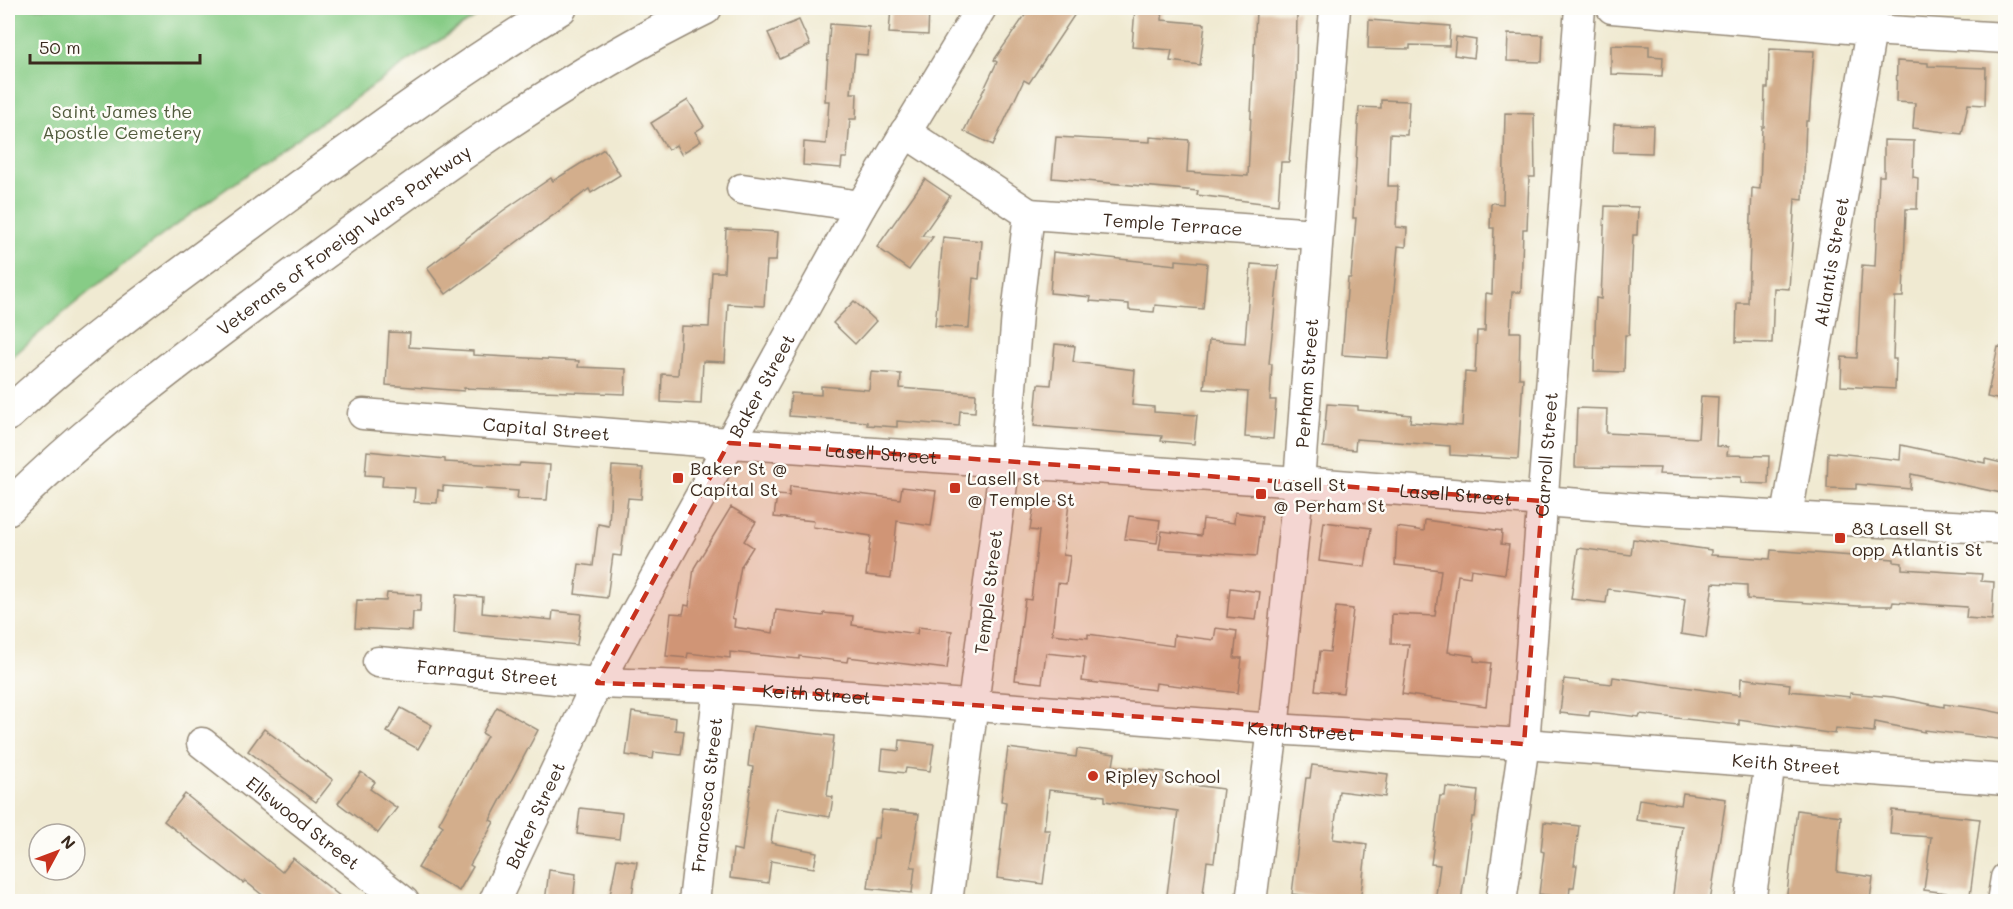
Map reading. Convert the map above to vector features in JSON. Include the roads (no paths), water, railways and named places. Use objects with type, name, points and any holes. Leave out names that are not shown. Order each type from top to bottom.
[{"type":"highway","points":[[8,414],[95,338],[359,142],[457,72],[560,8]]},
{"type":"highway","name":"Veterans of Foreign Wars Parkway","points":[[8,508],[61,456],[124,402],[441,167],[585,72],[705,8]]},
{"type":"street","name":"Baker Street","points":[[494,902],[597,683],[861,206],[981,8]]},
{"type":"street","name":"Perham Street","points":[[1251,902],[1273,729],[1299,482],[1316,234],[1335,8]]},
{"type":"street","name":"Carroll Street","points":[[1501,902],[1524,744],[1580,8]]},
{"type":"street","points":[[1612,8],[1871,19],[2006,38]]},
{"type":"street","name":"Atlantis Street","points":[[1787,516],[1871,19]]},
{"type":"street","points":[[905,132],[1029,214]]},
{"type":"street","points":[[742,189],[861,206]]},
{"type":"street","name":"Temple Terrace","points":[[1029,214],[1316,234]]},
{"type":"street","name":"Temple Street","points":[[947,902],[1005,461],[1017,314],[1029,214]]},
{"type":"street","name":"Capital Street","points":[[363,414],[729,444]]},
{"type":"street","name":"Lasell Street","points":[[729,444],[1005,461],[1542,501],[2006,530]]},
{"type":"street","name":"Farragut Street","points":[[378,663],[597,683]]},
{"type":"street","name":"Keith Street","points":[[597,683],[719,687],[1273,729],[1524,744],[2006,780]]},
{"type":"street","name":"Francesca Street","points":[[694,902],[719,687]]},
{"type":"street","name":"Ellswood Street","points":[[202,743],[404,902]]},
{"type":"street","points":[[1750,902],[1770,763]]},
{"type":"street","points":[[2002,902],[2006,878]]},
{"type":"place","name":"Baker St @ Capital St","points":[[678,478]]},
{"type":"place","name":"Lasell St @ Temple St","points":[[955,488]]},
{"type":"place","name":"Lasell St @ Perham St","points":[[1261,494]]},
{"type":"place","name":"83 Lasell St opp Atlantis St","points":[[1840,538]]},
{"type":"place","name":"Ripley School","points":[[1093,776]]},
{"type":"park label","name":"Saint James the Apostle Cemetery","points":[[122,121]]}]
